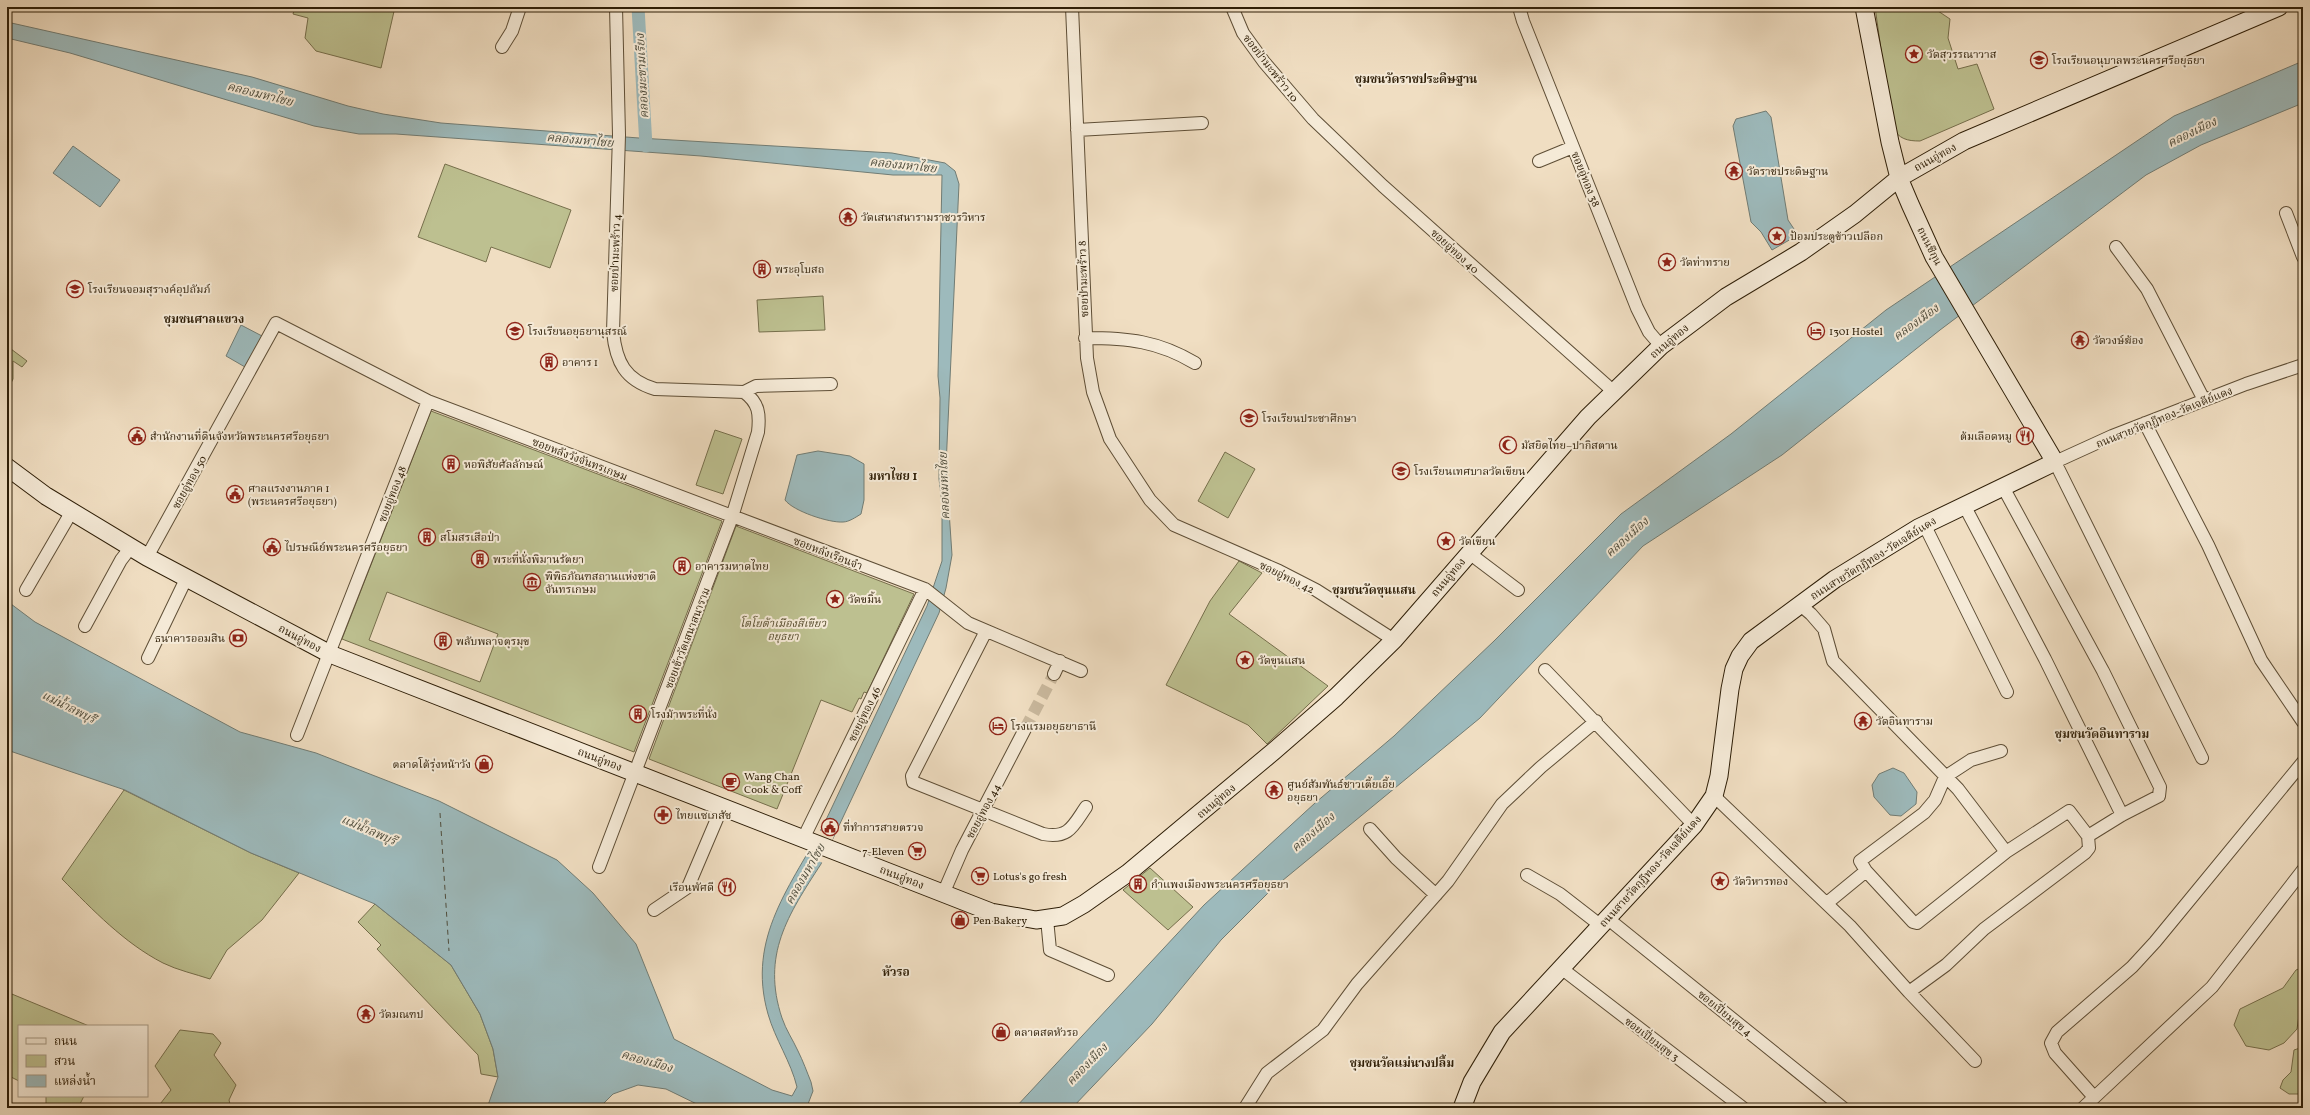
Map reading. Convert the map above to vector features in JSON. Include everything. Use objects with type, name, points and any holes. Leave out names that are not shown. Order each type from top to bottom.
[{"type":"main road","name":"ถนนชีกุน","points":[[1864,7],[1890,142],[1899,178],[1934,257],[2055,462]]},
{"type":"main road","name":"ถนนอู่ทอง","points":[[7,467],[72,511],[186,580],[330,654],[991,912],[1021,919],[1047,919],[1063,916],[1084,904],[1172,838],[1336,697],[1394,640],[1549,460],[1612,391],[1661,346],[1726,297],[1801,252],[1855,214],[1899,178],[1964,141],[2279,7]]},
{"type":"main road","name":"ถนนสายวัดกุฎีทอง-วัดเจดีย์แดง","points":[[1462,1108],[1472,1082],[1502,1032],[1694,825],[1714,796],[1719,776],[1730,689],[1740,656],[1751,641],[1799,604],[1835,579],[1924,524],[2055,462]]},
{"type":"street","points":[[502,47],[512,31],[520,7]]},
{"type":"street","name":"ซอยป่ามะพร้าว 4","points":[[616,7],[619,135],[613,332],[616,354],[629,376],[641,385],[655,389],[744,392]]},
{"type":"street","name":"ซอยป่ามะพร้าว 8","points":[[1072,7],[1085,338],[1093,392],[1110,439],[1150,500],[1174,525]]},
{"type":"street","name":"ซอยป่ามะพร้าว 10","points":[[1232,7],[1243,33],[1301,107]]},
{"type":"street","name":"ซอยอู่ทอง 38","points":[[1519,7],[1523,21],[1637,308],[1649,332],[1661,346]]},
{"type":"street","name":"ซอยอู่ทอง 40","points":[[1301,107],[1383,186],[1612,391]]},
{"type":"street","points":[[1077,130],[1202,123]]},
{"type":"street","points":[[1539,161],[1573,147]]},
{"type":"street","points":[[2286,213],[2303,257]]},
{"type":"street","points":[[2116,247],[2147,289],[2204,400]]},
{"type":"street","name":"ซอยหลังวังจันทรเกษม","points":[[276,322],[428,401],[732,517]]},
{"type":"street","name":"ซอยอู่ทอง 50","points":[[147,557],[276,322]]},
{"type":"street","points":[[1085,338],[1118,338],[1163,346],[1195,363]]},
{"type":"street","name":"ถนนสายวัดกุฎีทอง-วัดเจดีย์แดง","points":[[2055,462],[2145,423],[2204,400],[2303,365]]},
{"type":"street","points":[[744,392],[756,386],[831,384]]},
{"type":"street","name":"ซอยเข้าวัดเสนาสนาราม","points":[[599,867],[732,517],[758,432],[758,409],[753,398],[744,392]]},
{"type":"street","name":"ซอยอู่ทอง 48","points":[[297,735],[428,401]]},
{"type":"street","points":[[2145,423],[2208,545],[2261,660],[2303,722]]},
{"type":"street","points":[[2055,462],[2202,758]]},
{"type":"street","points":[[2003,487],[2103,671],[2160,787],[2159,796],[2122,815],[2088,836]]},
{"type":"street","points":[[1964,505],[2045,659],[2122,815]]},
{"type":"street","points":[[26,590],[72,511]]},
{"type":"street","name":"ซอยหลังเรือนจำ","points":[[732,517],[927,592],[968,624],[1081,670]]},
{"type":"street","points":[[1924,524],[2007,692]]},
{"type":"street","name":"ซอยอู่ทอง 42","points":[[1174,525],[1279,571],[1316,590],[1394,640]]},
{"type":"street","points":[[85,626],[121,560],[131,547]]},
{"type":"street","points":[[1469,553],[1518,590]]},
{"type":"street","points":[[148,658],[186,580]]},
{"type":"street","name":"ซอยอู่ทอง 46","points":[[807,841],[927,592]]},
{"type":"street","points":[[1799,604],[1811,614],[1824,629],[1833,661],[1945,777],[1978,814],[2006,852]]},
{"type":"street","points":[[986,631],[912,779],[913,782],[1043,834],[1057,837],[1069,831],[1086,807]]},
{"type":"street","points":[[1054,674],[1060,661]]},
{"type":"street","points":[[1546,670],[1694,825]]},
{"type":"street","points":[[1245,1108],[1267,1073],[1323,1030],[1357,984],[1436,895],[1502,804],[1541,767],[1596,721]]},
{"type":"street","name":"ซอยอู่ทอง 44","points":[[944,894],[962,850],[1025,729]]},
{"type":"street","points":[[1909,992],[1946,965],[1984,929],[2085,853],[2089,848],[2088,836],[2069,810],[2006,852],[1917,923],[1913,922],[1866,871],[1860,861],[1924,812],[1935,800],[1945,777],[1972,760],[2001,751]]},
{"type":"street","points":[[2094,1097],[2055,1053],[2051,1043],[2057,1032],[2132,967],[2155,942],[2303,762]]},
{"type":"street","points":[[1714,796],[1827,903],[1975,1061]]},
{"type":"street","points":[[654,910],[688,887],[722,807]]},
{"type":"street","points":[[1370,829],[1396,858],[1436,895]]},
{"type":"street","points":[[2083,1108],[2212,987],[2303,870]]},
{"type":"street","points":[[1827,903],[1866,871]]},
{"type":"street","name":"ซอยเปี่ยมสุข 4","points":[[1527,875],[1604,922],[1843,1108]]},
{"type":"street","points":[[1047,919],[1050,950],[1108,976]]},
{"type":"street","name":"ซอยเปี่ยมสุข 3","points":[[1561,968],[1744,1108]]},
{"type":"green space","points":[[295,7],[395,7],[381,68],[316,51],[305,38],[308,18],[293,14]]},
{"type":"green space","points":[[1875,7],[1932,7],[1950,19],[1948,38],[1958,69],[1977,64],[1994,109],[1920,141],[1907,140],[1901,137],[1892,127]]},
{"type":"green space","points":[[445,164],[571,210],[550,268],[491,247],[486,262],[418,237]]},
{"type":"green space","points":[[823,296],[825,330],[759,332],[757,300]]},
{"type":"green space","points":[[7,346],[27,361],[22,367],[13,361],[13,379],[7,391]]},
{"type":"green space","points":[[431,411],[722,521],[634,752],[342,639]],"holes":[[[387,592],[498,634],[480,682],[369,640]]]},
{"type":"green space","points":[[715,430],[742,439],[723,494],[696,485]]},
{"type":"green space","points":[[1225,452],[1255,469],[1228,518],[1198,501]]},
{"type":"green space","name":"โตโยต้าเมืองสีเขียว อยุธยา","points":[[736,526],[914,594],[867,693],[864,692],[861,699],[859,698],[852,712],[821,700],[777,809],[649,759]]},
{"type":"green space","points":[[1239,561],[1262,573],[1229,614],[1328,686],[1267,744],[1248,725],[1166,685],[1210,601]]},
{"type":"green space","points":[[124,790],[251,853],[299,873],[262,920],[227,950],[210,979],[163,963],[135,946],[110,925],[62,879]]},
{"type":"green space","points":[[1150,868],[1193,907],[1168,930],[1123,890]]},
{"type":"green space","points":[[375,904],[451,965],[480,1014],[493,1049],[498,1077],[481,1074],[478,1055],[377,949],[381,945],[358,922]]},
{"type":"green space","points":[[2303,967],[2303,1003],[2300,1008],[2297,1029],[2284,1043],[2269,1050],[2246,1046],[2234,1025],[2240,1009],[2283,988],[2296,970]]},
{"type":"green space","points":[[7,992],[87,1025],[18,1025],[18,1080],[7,1075]]},
{"type":"green space","points":[[180,1030],[213,1034],[221,1043],[214,1055],[236,1085],[229,1100],[231,1108],[157,1108],[171,1090],[155,1066]]},
{"type":"green space","points":[[2303,1047],[2303,1091],[2301,1094],[2289,1094],[2280,1088],[2283,1080],[2291,1072],[2294,1050]]},
{"type":"green space","points":[[46,1097],[84,1097],[78,1108],[46,1108]]},
{"type":"water","points":[[7,22],[252,77],[348,106],[383,114],[441,123],[639,138],[892,153],[945,163],[955,171],[959,184],[946,466],[952,555],[946,588],[939,613],[821,864],[798,901],[789,919],[781,936],[776,955],[776,995],[782,1018],[811,1082],[813,1091],[808,1104],[812,1108],[705,1108],[666,1089],[638,1085],[613,1094],[599,1108],[487,1108],[498,1077],[493,1049],[480,1014],[451,965],[375,904],[251,853],[125,790],[7,750],[7,601],[35,622],[240,732],[316,753],[439,801],[557,860],[593,893],[636,944],[674,1039],[772,1090],[792,1096],[797,1087],[791,1069],[771,1023],[763,986],[763,960],[768,936],[776,913],[787,890],[825,822],[927,606],[942,561],[942,503],[939,479],[940,398],[938,376],[942,175],[893,175],[701,156],[396,134],[359,134],[314,126],[70,53],[7,38]]},
{"type":"water","name":"คลองเมือง","points":[[2303,61],[2303,103],[2201,145],[2146,175],[1940,330],[1782,455],[1643,546],[1480,718],[1271,890],[1221,940],[1152,1024],[1072,1108],[1015,1108],[1204,905],[1315,803],[1394,736],[1494,641],[1621,514],[1731,434],[1886,310],[2174,116]]},
{"type":"water","points":[[1766,111],[1771,117],[1788,220],[1798,235],[1772,250],[1761,232],[1751,222],[1733,126],[1736,119]]},
{"type":"water","points":[[73,146],[120,180],[100,207],[53,173]]},
{"type":"water","points":[[241,325],[262,336],[245,367],[226,356]]},
{"type":"water","points":[[818,451],[850,456],[864,464],[864,500],[861,514],[848,521],[829,521],[803,512],[785,500],[797,455]]},
{"type":"water","points":[[1893,768],[1904,773],[1917,792],[1916,804],[1901,816],[1890,815],[1874,797],[1872,785],[1879,774]]},
{"type":"pier","points":[[819,830],[834,836],[823,863],[806,856]]},
{"type":"waterway","name":"คลองมะขามเรียง","points":[[638,7],[646,146]]},
{"type":"ferry route","points":[[440,813],[449,951]]},
{"type":"tunnel","points":[[1025,729],[1054,674]]},
{"type":"place","name":"วัดสุวรรณาวาส","points":[[1914,54]]},
{"type":"place","name":"โรงเรียนอนุบาลพระนครศรีอยุธยา","points":[[2039,60]]},
{"type":"place","name":"วัดราชประดิษฐาน","points":[[1734,171]]},
{"type":"place","name":"วัดเสนาสนารามราชวรวิหาร","points":[[848,217]]},
{"type":"place","name":"ป้อมประตูข้าวเปลือก","points":[[1777,236]]},
{"type":"place","name":"วัดท่าทราย","points":[[1667,262]]},
{"type":"place","name":"พระอุโบสถ","points":[[762,269]]},
{"type":"place","name":"โรงเรียนจอมสุรางค์อุปถัมภ์","points":[[75,289]]},
{"type":"place","name":"โรงเรียนอยุธยานุสรณ์","points":[[515,331]]},
{"type":"place","name":"1301 Hostel","points":[[1816,331]]},
{"type":"place","name":"วัดวงษ์ฆ้อง","points":[[2080,340]]},
{"type":"place","name":"อาคาร 1","points":[[549,362]]},
{"type":"place","name":"โรงเรียนประชาศึกษา","points":[[1249,418]]},
{"type":"place","name":"สำนักงานที่ดินจังหวัดพระนครศรีอยุธยา","points":[[137,436]]},
{"type":"place","name":"ต้มเลือดหมู","points":[[2025,436]]},
{"type":"place","name":"มัสยิดไทย–ปากิสตาน","points":[[1508,445]]},
{"type":"place","name":"หอพิสัยศัลลักษณ์","points":[[451,464]]},
{"type":"place","name":"โรงเรียนเทศบาลวัดเขียน","points":[[1401,471]]},
{"type":"place","name":"ศาลแรงงานภาค 1 (พระนครศรีอยุธยา)","points":[[235,494]]},
{"type":"place","name":"สโมสรเสือป่า","points":[[427,537]]},
{"type":"place","name":"วัดเขียน","points":[[1446,541]]},
{"type":"place","name":"ไปรษณีย์พระนครศรีอยุธยา","points":[[272,547]]},
{"type":"place","name":"พระที่นั่งพิมานรัตยา","points":[[480,559]]},
{"type":"place","name":"อาคารมหาดไทย","points":[[682,566]]},
{"type":"place","name":"พิพิธภัณฑสถานแห่งชาติ จันทรเกษม","points":[[532,582]]},
{"type":"place","name":"วัดขมิ้น","points":[[835,599]]},
{"type":"place","name":"ธนาคารออมสิน","points":[[238,638]]},
{"type":"place","name":"พลับพลาจตุรมุข","points":[[443,641]]},
{"type":"place","name":"วัดขุนแสน","points":[[1245,660]]},
{"type":"place","name":"โรงม้าพระที่นั่ง","points":[[638,714]]},
{"type":"place","name":"วัดอินทาราม","points":[[1863,721]]},
{"type":"place","name":"โรงแรมอยุธยาธานี","points":[[998,726]]},
{"type":"place","name":"ตลาดโต้รุ่งหน้าวัง","points":[[484,764]]},
{"type":"place","name":"Wang Chan Cook & Coff","points":[[731,782]]},
{"type":"place","name":"ศูนย์สัมพันธ์ชาวเตี้ยเอี้ย อยุธยา","points":[[1274,790]]},
{"type":"place","name":"ไทยแซเภสัช","points":[[663,815]]},
{"type":"place","name":"ที่ทำการสายตรวจ","points":[[830,827]]},
{"type":"place","name":"7-Eleven","points":[[917,851]]},
{"type":"place","name":"Lotus's go fresh","points":[[980,876]]},
{"type":"place","name":"วัดวิหารทอง","points":[[1720,881]]},
{"type":"place","name":"กำแพงเมืองพระนครศรีอยุธยา","points":[[1138,884]]},
{"type":"place","name":"เรือนพัศดี","points":[[727,887]]},
{"type":"place","name":"Pen Bakery","points":[[960,920]]},
{"type":"place","name":"วัดมณฑป","points":[[366,1014]]},
{"type":"place","name":"ตลาดสดหัวรอ","points":[[1001,1032]]},
{"type":"district","name":"ชุมชนวัดราชประดิษฐาน","points":[[1416,79]]},
{"type":"district","name":"ชุมชนศาลแขวง","points":[[204,319]]},
{"type":"district","name":"มหาไชย 1","points":[[893,476]]},
{"type":"district","name":"ชุมชนวัดขุนแสน","points":[[1374,590]]},
{"type":"district","name":"ชุมชนวัดอินทาราม","points":[[2102,734]]},
{"type":"district","name":"หัวรอ","points":[[896,972]]},
{"type":"district","name":"ชุมชนวัดแม่นางปลื้ม","points":[[1402,1063]]},
{"type":"water label","name":"คลองมหาไชย","points":[[260,94]]},
{"type":"water label","name":"คลองมหาไชย","points":[[580,140]]},
{"type":"water label","name":"คลองมหาไชย","points":[[903,165]]},
{"type":"water label","name":"คลองมหาไชย","points":[[944,486]]},
{"type":"water label","name":"แม่น้ำลพบุรี","points":[[69,707]]},
{"type":"water label","name":"แม่น้ำลพบุรี","points":[[369,830]]},
{"type":"water label","name":"คลองมหาไชย","points":[[805,874]]}]
